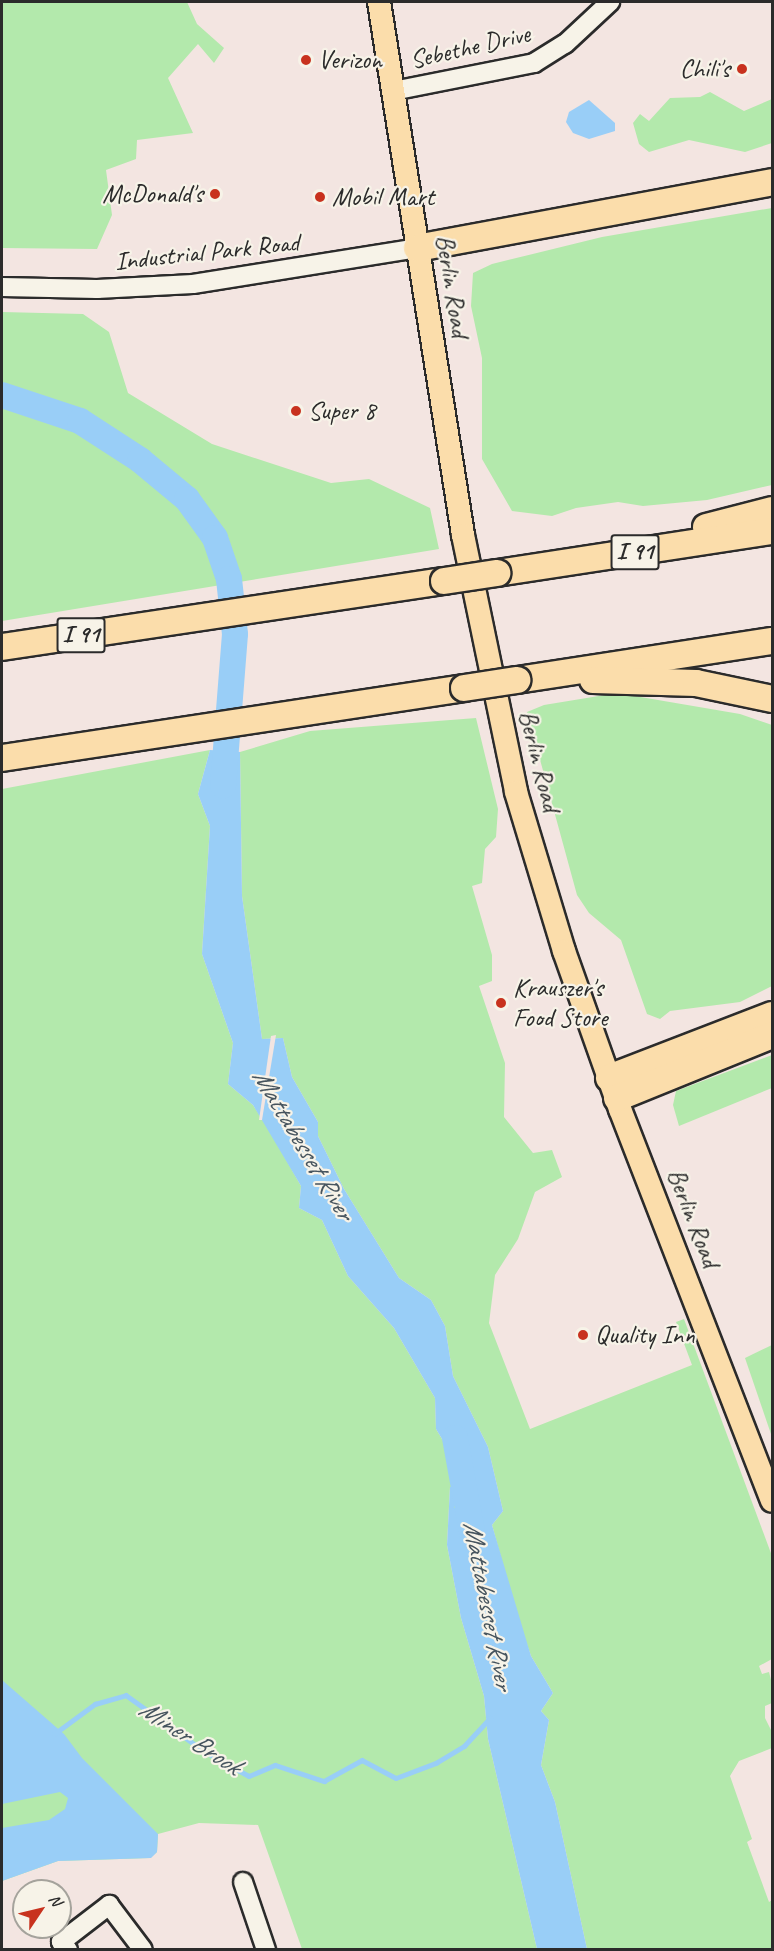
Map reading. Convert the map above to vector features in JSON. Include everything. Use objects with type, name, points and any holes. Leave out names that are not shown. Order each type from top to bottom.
[{"type":"highway","points":[[417,248],[772,182]]},
{"type":"highway","points":[[609,556],[772,510]]},
{"type":"highway","name":"I 91","points":[[2,648],[772,531]]},
{"type":"highway","points":[[2,758],[772,641]]},
{"type":"highway","points":[[525,679],[684,682],[772,699]]},
{"type":"highway","points":[[613,1088],[772,1015]]},
{"type":"highway","points":[[613,1088],[772,1035]]},
{"type":"main road","name":"Berlin Road","points":[[379,2],[463,535],[502,733],[547,899],[613,1088],[772,1501]]},
{"type":"street","name":"Sebethe Drive","points":[[393,91],[504,72],[534,63],[565,44],[610,2]]},
{"type":"street","name":"Industrial Park Road","points":[[2,287],[97,289],[193,284],[417,248]]},
{"type":"street","points":[[243,1882],[266,1950]]},
{"type":"street","points":[[68,1950],[61,1942],[109,1905],[143,1950]]},
{"type":"green space","points":[[2,2],[187,2],[197,24],[224,48],[214,63],[198,44],[168,78],[193,133],[137,140],[136,159],[106,170],[112,215],[97,249],[2,248]]},
{"type":"green space","points":[[710,92],[744,111],[772,99],[772,143],[745,152],[689,140],[649,152],[639,144],[633,123],[640,114],[649,121],[670,98],[700,97]]},
{"type":"green space","points":[[772,208],[772,485],[707,500],[643,506],[618,502],[576,508],[552,516],[512,511],[482,459],[482,358],[471,306],[473,273],[492,264],[602,237]]},
{"type":"green space","points":[[2,312],[83,314],[109,332],[128,393],[212,444],[331,483],[369,479],[430,508],[439,549],[2,621]]},
{"type":"green space","points":[[617,693],[740,714],[772,725],[772,986],[740,1002],[670,1011],[660,1019],[647,1014],[621,940],[589,913],[577,895],[527,712],[544,705]]},
{"type":"green space","points":[[476,718],[498,809],[496,837],[485,849],[482,883],[472,886],[492,955],[492,981],[479,986],[505,1063],[504,1117],[533,1153],[552,1150],[562,1177],[535,1192],[518,1239],[495,1275],[489,1323],[530,1429],[692,1365],[676,1322],[684,1319],[772,1556],[772,1659],[759,1666],[762,1674],[769,1672],[772,1684],[772,1703],[765,1706],[765,1718],[772,1732],[772,1748],[739,1761],[730,1776],[752,1839],[747,1842],[769,1902],[772,1900],[772,1949],[587,1949],[555,1802],[541,1765],[549,1720],[541,1711],[553,1693],[531,1656],[517,1615],[492,1525],[503,1511],[488,1447],[453,1376],[445,1326],[431,1300],[399,1278],[344,1189],[318,1136],[318,1122],[292,1077],[283,1038],[262,1039],[242,896],[240,752],[310,731]]},
{"type":"green space","points":[[210,750],[198,794],[210,826],[202,954],[233,1043],[228,1084],[253,1105],[269,1130],[301,1186],[299,1208],[322,1220],[348,1276],[394,1328],[435,1398],[436,1429],[463,1474],[465,1508],[453,1508],[455,1488],[450,1487],[447,1545],[461,1618],[484,1696],[488,1739],[537,1949],[302,1949],[258,1825],[199,1823],[158,1834],[157,1852],[150,1858],[58,1861],[2,1881],[2,789]]},
{"type":"green space","points":[[772,1055],[772,1088],[679,1126],[673,1105],[676,1091]]},
{"type":"green space","points":[[772,1345],[772,1437],[745,1358]]},
{"type":"water","points":[[589,100],[615,123],[615,131],[589,139],[573,133],[566,122],[569,112]]},
{"type":"water","points":[[210,750],[240,752],[242,896],[262,1039],[283,1038],[292,1077],[318,1122],[318,1136],[344,1189],[399,1278],[431,1300],[445,1326],[453,1376],[488,1447],[503,1511],[492,1525],[531,1656],[553,1693],[541,1711],[549,1720],[541,1765],[555,1802],[587,1949],[537,1949],[488,1739],[484,1696],[461,1618],[447,1545],[450,1487],[455,1487],[454,1508],[465,1508],[467,1491],[463,1474],[436,1429],[435,1398],[394,1328],[348,1276],[322,1220],[299,1208],[301,1186],[253,1105],[228,1084],[233,1043],[202,954],[210,826],[198,794]]},
{"type":"water","points":[[2,1680],[64,1734],[82,1758],[158,1834],[157,1852],[151,1858],[58,1861],[2,1881],[2,1828],[49,1820],[65,1809],[68,1798],[60,1792],[2,1804]]},
{"type":"pier","points":[[276,1035],[262,1120],[259,1120],[271,1036]]},
{"type":"waterway","name":"Mattabesset River","points":[[2,395],[80,421],[140,460],[187,499],[215,538],[229,579],[235,634],[223,786]]},
{"type":"waterway","name":"Mattabesset River","points":[[455,1438],[472,1532]]},
{"type":"waterway","name":"Miner Brook","points":[[54,1734],[95,1704],[126,1695],[204,1751],[249,1776],[275,1765],[324,1781],[362,1760],[396,1778],[436,1763],[464,1746],[490,1718]]},
{"type":"place","name":"Verizon","points":[[306,60]]},
{"type":"place","name":"Chili's","points":[[742,69]]},
{"type":"place","name":"McDonald's","points":[[215,194]]},
{"type":"place","name":"Mobil Mart","points":[[320,197]]},
{"type":"place","name":"Super 8","points":[[296,411]]},
{"type":"place","name":"Krauszer's Food Store","points":[[501,1003]]},
{"type":"place","name":"Quality Inn","points":[[583,1335]]}]
